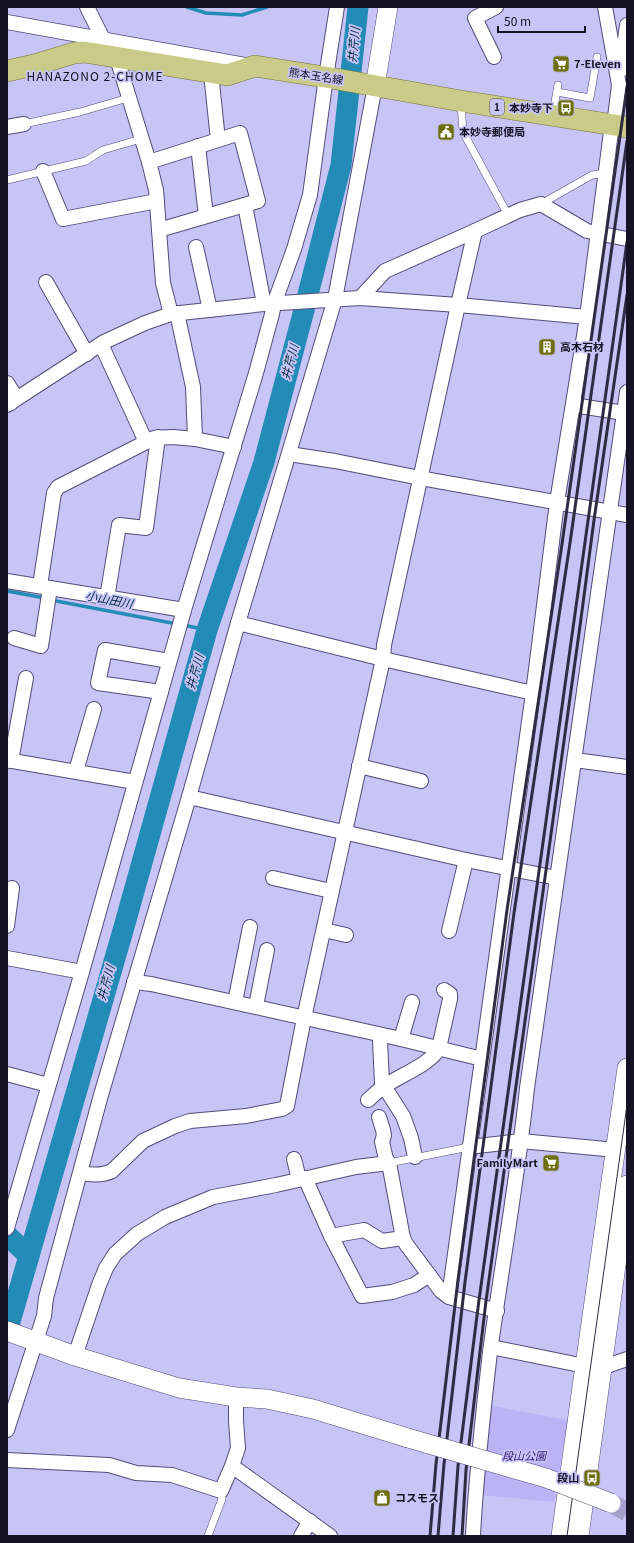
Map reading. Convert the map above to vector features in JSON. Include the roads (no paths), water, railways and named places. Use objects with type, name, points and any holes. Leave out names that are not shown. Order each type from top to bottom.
[{"type":"main road","name":"熊本玉名線","points":[[7,71],[34,65],[74,53],[84,52],[227,75],[255,66],[618,126]]},
{"type":"street","points":[[87,7],[103,39]]},
{"type":"street","points":[[8,1219],[82,972],[184,610],[258,365],[272,314],[273,304],[294,249],[310,195],[337,7]]},
{"type":"street","points":[[7,1430],[33,1340],[44,1316],[46,1298],[101,1095],[238,623],[289,454],[331,299],[371,85],[388,7]]},
{"type":"street","points":[[494,57],[475,18],[496,7]]},
{"type":"street","points":[[605,7],[619,85]]},
{"type":"street","points":[[7,22],[255,66]]},
{"type":"street","points":[[449,1298],[533,693],[557,502],[587,317],[606,173],[618,126],[619,85],[627,25]]},
{"type":"street","points":[[119,58],[119,66],[149,162],[156,190],[163,284],[174,314],[193,387],[195,439]]},
{"type":"street","points":[[211,73],[218,140]]},
{"type":"street","points":[[7,127],[24,124]]},
{"type":"street","points":[[149,162],[240,133],[258,201],[159,230]]},
{"type":"street","points":[[198,146],[206,216]]},
{"type":"street","points":[[43,171],[63,219],[157,201]]},
{"type":"street","points":[[360,298],[385,271],[476,231],[508,215],[541,204],[587,231],[627,239]]},
{"type":"street","points":[[245,205],[273,304]]},
{"type":"street","points":[[80,1173],[92,1175],[107,1174],[112,1172],[143,1141],[190,1121],[246,1116],[282,1109],[287,1106],[304,1018],[383,659],[384,645],[420,478],[476,231]]},
{"type":"street","points":[[196,247],[210,310]]},
{"type":"street","points":[[46,282],[87,354]]},
{"type":"street","points":[[9,404],[101,344],[145,323],[174,314],[331,299],[360,298],[587,317]]},
{"type":"street","points":[[101,344],[152,440],[146,528],[119,525],[107,598]]},
{"type":"street","points":[[7,383],[15,396],[9,404]]},
{"type":"street","points":[[473,1536],[477,1474],[491,1348],[627,392]]},
{"type":"street","points":[[573,405],[624,413]]},
{"type":"street","points":[[14,638],[41,646],[54,493],[58,488],[152,440],[173,437],[195,439],[234,447]]},
{"type":"street","points":[[289,454],[335,461],[420,478],[627,515]]},
{"type":"street","points":[[7,581],[184,610]]},
{"type":"street","points":[[238,623],[383,659],[533,693]]},
{"type":"street","points":[[161,692],[98,683],[105,650],[170,661]]},
{"type":"street","points":[[26,678],[9,760],[135,782]]},
{"type":"street","points":[[76,771],[94,709]]},
{"type":"street","points":[[575,760],[627,767]]},
{"type":"street","points":[[359,766],[421,780]]},
{"type":"street","points":[[189,796],[466,860],[557,878]]},
{"type":"street","points":[[449,931],[466,860]]},
{"type":"street","points":[[273,878],[331,891]]},
{"type":"street","points":[[7,926],[12,888]]},
{"type":"street","points":[[235,1002],[250,928]]},
{"type":"street","points":[[324,930],[346,935]]},
{"type":"street","points":[[256,1006],[267,950]]},
{"type":"street","points":[[7,958],[82,972]]},
{"type":"street","points":[[134,982],[151,984],[256,1006],[482,1059]]},
{"type":"street","points":[[368,1100],[383,1086],[418,1067],[436,1054],[439,1048],[450,999],[450,994],[444,990]]},
{"type":"street","points":[[401,1039],[412,1002]]},
{"type":"street","points":[[381,1035],[382,1083],[404,1116],[415,1157]]},
{"type":"street","points":[[579,1536],[593,1366],[616,1150],[623,1121],[627,1068]]},
{"type":"street","points":[[7,1074],[48,1085]]},
{"type":"street","points":[[379,1117],[384,1135],[382,1142],[386,1160],[389,1163],[403,1238],[441,1291],[449,1298],[497,1311]]},
{"type":"street","points":[[469,1147],[521,1141],[616,1150]]},
{"type":"street","points":[[294,1159],[302,1179],[362,1296],[392,1292],[414,1284],[429,1275]]},
{"type":"street","points":[[75,1356],[106,1268],[115,1254],[137,1234],[165,1218],[213,1197],[356,1167],[389,1163]]},
{"type":"street","points":[[561,1536],[627,1184]]},
{"type":"street","points":[[331,1236],[364,1230],[382,1241],[403,1238]]},
{"type":"street","points":[[7,1331],[75,1356],[179,1388],[236,1397],[267,1400],[313,1409],[546,1478],[611,1503]]},
{"type":"street","points":[[491,1348],[593,1366],[610,1365],[627,1359]]},
{"type":"street","points":[[7,1460],[109,1465],[136,1473],[172,1475],[221,1491],[238,1448],[236,1397]]},
{"type":"street","points":[[232,1466],[330,1536]]},
{"type":"street","points":[[302,1536],[310,1521]]},
{"type":"lane","points":[[557,92],[590,98],[597,57]]},
{"type":"lane","points":[[553,115],[558,85]]},
{"type":"lane","points":[[24,124],[80,112],[128,98]]},
{"type":"lane","points":[[461,101],[463,132],[508,215]]},
{"type":"lane","points":[[7,180],[86,161],[102,150],[142,139]]},
{"type":"lane","points":[[541,204],[592,175],[606,173]]},
{"type":"lane","points":[[389,1163],[469,1147]]},
{"type":"lane","points":[[208,1536],[222,1499],[221,1491]]},
{"type":"waterway","points":[[187,7],[206,13],[242,15],[267,7]]},
{"type":"waterway","name":"井芹川","points":[[7,1332],[124,927],[207,630],[264,462],[341,165],[358,7]]},
{"type":"waterway","name":"小山田川","points":[[7,591],[45,598]]},
{"type":"waterway","name":"小山田川","points":[[51,600],[177,624]]},
{"type":"waterway","name":"小山田川","points":[[183,625],[207,630]]},
{"type":"waterway","points":[[7,1235],[29,1256]]},
{"type":"tunnel","points":[[611,1503],[627,1512]]},
{"type":"tram line","points":[[567,1536],[627,1105]]},
{"type":"railway","points":[[430,1536],[436,1464],[458,1280],[507,910],[562,544],[627,87]]},
{"type":"railway","points":[[438,1536],[444,1464],[465,1282],[514,913],[570,543],[627,141]]},
{"type":"railway","points":[[453,1536],[458,1466],[479,1300],[627,242]]},
{"type":"railway","points":[[462,1536],[466,1470],[486,1301],[594,520],[627,295]]},
{"type":"place","name":"7-Eleven","points":[[561,64]]},
{"type":"place","name":"本妙寺下","points":[[566,108]]},
{"type":"place","name":"本妙寺郵便局","points":[[446,132]]},
{"type":"place","name":"高木石材","points":[[547,347]]},
{"type":"place","name":"FamilyMart","points":[[551,1163]]},
{"type":"place","name":"段山","points":[[592,1478]]},
{"type":"place","name":"コスモス","points":[[382,1498]]},
{"type":"district","name":"HANAZONO 2-CHOME","points":[[95,77]]},
{"type":"park label","name":"段山公園","points":[[524,1456]]}]
